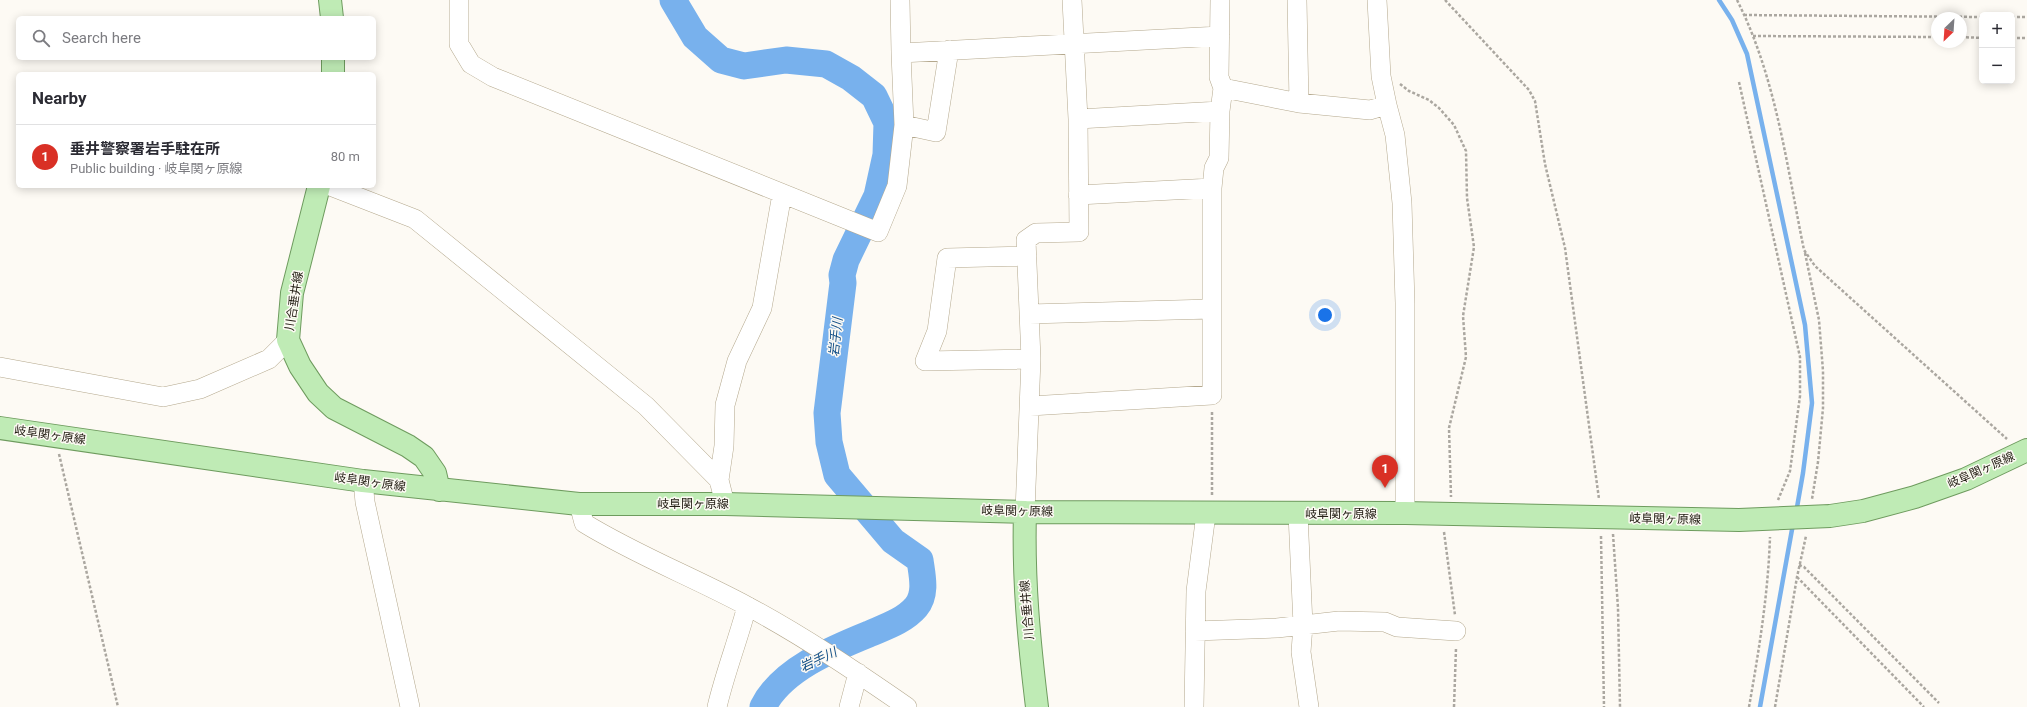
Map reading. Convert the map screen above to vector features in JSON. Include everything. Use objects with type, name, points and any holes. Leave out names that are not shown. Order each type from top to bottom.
[{"type":"main road","points":[[330,0],[332,16]]},
{"type":"main road","points":[[333,60],[333,72]]},
{"type":"main road","name":"川合垂井線","points":[[318,188],[292,293],[288,340],[300,366],[318,393],[334,408],[408,446],[424,457],[435,473],[439,490]]},
{"type":"main road","name":"岐阜関ヶ原線","points":[[0,428],[363,481],[578,504],[725,504],[1026,512],[1209,514],[1405,513],[1739,520],[1810,517],[1863,511],[1915,497],[1966,479],[2024,451]]},
{"type":"main road","name":"川合垂井線","points":[[1026,512],[1024,558],[1026,612],[1037,707]]},
{"type":"street","points":[[459,0],[459,44],[471,64],[493,77],[878,232],[897,186],[904,125],[900,0]]},
{"type":"street","points":[[1026,512],[1031,359],[1026,240],[1036,233],[1079,232],[1078,119],[1072,0]]},
{"type":"street","points":[[1030,406],[1212,395],[1212,188],[1214,168],[1219,158],[1220,111],[1223,88],[1219,77],[1220,0]]},
{"type":"street","points":[[1297,0],[1299,103]]},
{"type":"street","points":[[1377,0],[1381,76],[1387,105],[1396,135],[1402,203],[1405,303],[1405,513]]},
{"type":"street","points":[[901,53],[1074,42],[1220,36]]},
{"type":"street","points":[[904,125],[936,132],[950,50]]},
{"type":"street","points":[[1223,88],[1299,103],[1370,110],[1387,105]]},
{"type":"street","points":[[1078,119],[1220,111]]},
{"type":"street","points":[[335,188],[415,219],[646,406],[719,480]]},
{"type":"street","points":[[1078,195],[1212,188]]},
{"type":"street","points":[[725,504],[719,480],[724,446],[725,404],[738,361],[762,308],[782,194]]},
{"type":"street","points":[[1026,256],[947,258],[937,331],[925,360],[1031,359]]},
{"type":"street","points":[[1029,314],[1211,309]]},
{"type":"street","points":[[0,367],[163,396],[200,389],[269,359],[288,340]]},
{"type":"street","points":[[363,481],[365,502],[410,707]]},
{"type":"street","points":[[578,504],[584,523],[616,542],[747,606],[818,648],[907,707]]},
{"type":"street","points":[[1194,707],[1196,591],[1209,514]]},
{"type":"street","points":[[1298,514],[1303,625],[1301,652],[1309,707]]},
{"type":"street","points":[[717,707],[726,672],[739,637],[747,606]]},
{"type":"street","points":[[1195,631],[1303,625],[1339,621],[1385,622],[1397,626],[1456,631]]},
{"type":"street","points":[[849,707],[854,671]]},
{"type":"path","points":[[1445,0],[1529,90],[1535,101],[1545,164],[1565,248],[1606,517],[1618,608],[1620,707]]},
{"type":"path","points":[[1737,0],[1753,36],[1768,78],[1819,320],[1824,371],[1823,408],[1818,462],[1813,485],[1810,517],[1799,565],[1775,707]]},
{"type":"path","points":[[1744,15],[1979,17]]},
{"type":"path","points":[[2015,17],[2027,17]]},
{"type":"path","points":[[1753,36],[1931,37]]},
{"type":"path","points":[[1967,37],[1979,38]]},
{"type":"path","points":[[2015,38],[2027,38]]},
{"type":"path","points":[[1381,76],[1395,78],[1409,91],[1429,100],[1439,108],[1454,125],[1466,151],[1467,198],[1474,248],[1463,316],[1466,357],[1449,428],[1451,514],[1444,533],[1456,631],[1457,668],[1454,707]]},
{"type":"path","points":[[1739,82],[1800,357],[1800,396],[1790,470],[1775,518],[1763,627],[1749,707]]},
{"type":"path","points":[[1804,250],[1815,266],[2024,451]]},
{"type":"path","points":[[1209,514],[1212,395]]},
{"type":"path","points":[[55,436],[118,707]]},
{"type":"path","points":[[1604,707],[1606,517]]},
{"type":"path","points":[[1799,565],[1804,567],[1939,703]]},
{"type":"path","points":[[1797,577],[1924,707]]},
{"type":"waterway","name":"岩手川","points":[[673,0],[695,37],[721,60],[744,66],[786,60],[826,64],[851,78],[874,96],[887,123],[886,155],[877,196],[846,260],[842,275],[843,283],[827,413],[829,442],[837,475],[893,541],[920,560],[923,578],[922,596],[916,607],[900,620],[809,662],[782,682],[771,694],[763,707]]},
{"type":"waterway","points":[[1719,0],[1732,20],[1747,54],[1805,325],[1812,403],[1796,513]]},
{"type":"waterway","points":[[1760,707],[1793,524]]},
{"type":"place","name":"垂井警察署岩手駐在所","points":[[1385,488]]}]
